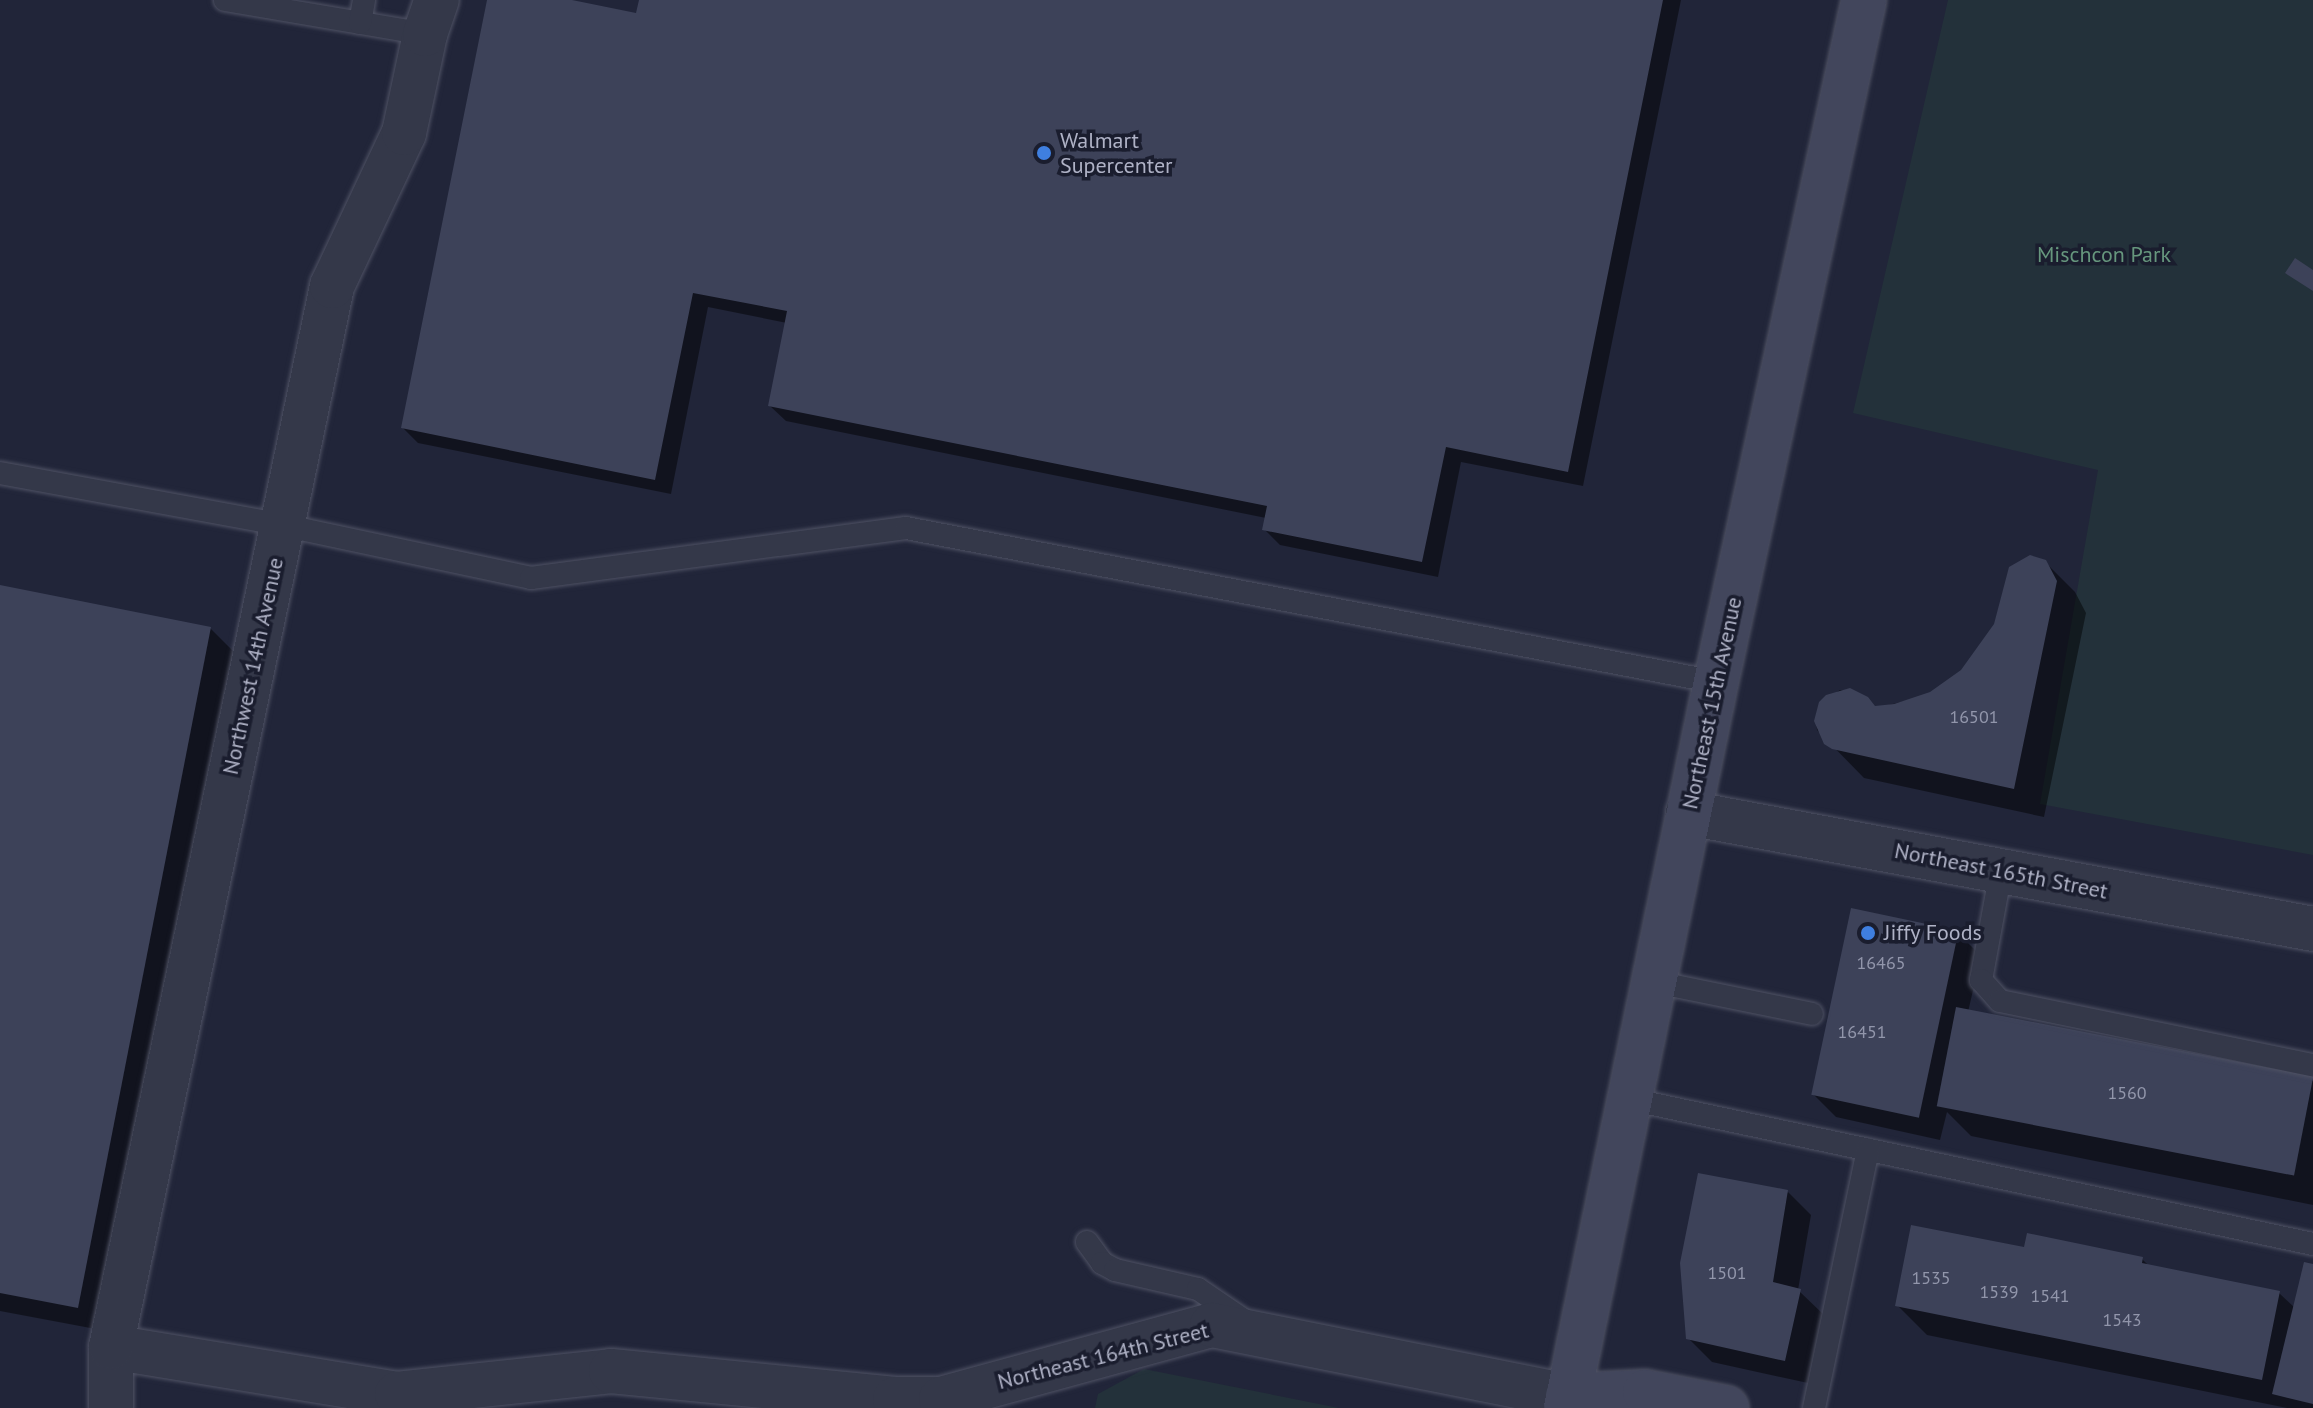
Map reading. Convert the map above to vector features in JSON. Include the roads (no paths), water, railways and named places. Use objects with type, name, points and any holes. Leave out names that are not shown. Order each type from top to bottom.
[{"type":"street","name":"Northeast 15th Avenue","points":[[1574,1404],[1629,1099],[1688,813],[1864,0]]},
{"type":"street","name":"Northwest 14th Avenue","points":[[111,1408],[111,1347],[332,286],[404,133],[431,17]]},
{"type":"street","name":"Northeast 165th Street","points":[[1688,813],[2313,929]]},
{"type":"street","name":"Northeast 164th Street","points":[[111,1347],[397,1394],[456,1398],[611,1371],[895,1399],[941,1399],[1212,1325],[1574,1404],[1645,1392],[1726,1408]]},
{"type":"street","name":"Northwest 14th Avenue","points":[[79,1408],[111,1347]]},
{"type":"lane","points":[[225,0],[360,23],[431,17]]},
{"type":"lane","points":[[360,23],[364,0]]},
{"type":"lane","points":[[0,473],[282,525],[531,578],[906,528],[1716,682]]},
{"type":"lane","points":[[2001,871],[1981,980],[2000,1001],[2313,1065]]},
{"type":"lane","points":[[1655,982],[1812,1014]]},
{"type":"lane","points":[[1629,1099],[2313,1244]]},
{"type":"lane","points":[[1814,1408],[1868,1150]]},
{"type":"lane","points":[[1087,1242],[1102,1263],[1115,1270],[1198,1289],[1270,1337]]},
{"type":"place","name":"Walmart Supercenter","points":[[1044,153]]},
{"type":"place","name":"Jiffy Foods","points":[[1868,933]]},
{"type":"park label","name":"Mischcon Park","points":[[2104,255]]}]
